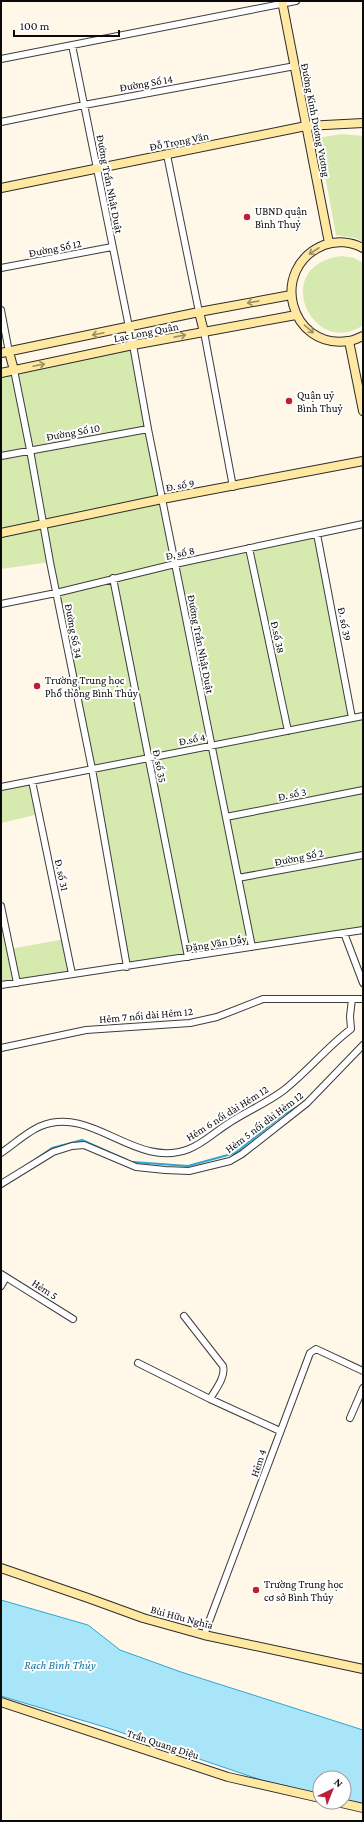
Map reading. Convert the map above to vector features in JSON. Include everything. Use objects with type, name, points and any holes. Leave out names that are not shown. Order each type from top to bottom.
[{"type":"street","points":[[1,59],[282,2],[296,1]]},
{"type":"street","name":"Đường Kinh Dương Vương","points":[[282,2],[329,243]]},
{"type":"street","name":"Đường Trần Nhật Duật","points":[[72,45],[129,327]]},
{"type":"street","name":"Đường Số 14","points":[[1,122],[295,66]]},
{"type":"street","name":"Đỗ Trọng Văn","points":[[1,188],[306,126],[363,123]]},
{"type":"street","points":[[167,155],[204,332],[233,487]]},
{"type":"street","points":[[363,248],[344,242],[329,243],[316,248],[301,262],[292,281],[291,295],[296,315],[306,327],[318,336],[333,341],[349,341],[363,336]]},
{"type":"street","name":"Đường Số 12","points":[[1,268],[112,247]]},
{"type":"street","name":"Lạc Long Quân","points":[[5,352],[199,312],[291,295]]},
{"type":"street","points":[[1,310],[5,352],[14,370]]},
{"type":"street","name":"Lạc Long Quân","points":[[1,373],[133,345],[296,315]]},
{"type":"street","points":[[129,327],[133,345]]},
{"type":"street","points":[[349,341],[363,411]]},
{"type":"street","name":"Đường Trần Nhật Duật","points":[[133,345],[148,429],[252,947]]},
{"type":"street","name":"Đường Số 34","points":[[14,370],[56,593],[92,770],[127,967]]},
{"type":"street","name":"Đường Số 10","points":[[1,456],[148,429]]},
{"type":"street","name":"Đ. số 9","points":[[1,533],[162,499],[233,487],[363,461]]},
{"type":"street","name":"Đ, số 8","points":[[1,604],[56,593],[175,564],[363,524]]},
{"type":"street","name":"Đ. số 39","points":[[318,534],[352,718]]},
{"type":"street","name":"Đ.số 38","points":[[249,548],[288,731]]},
{"type":"street","name":"Đ. số 35","points":[[113,578],[188,957]]},
{"type":"street","name":"Đ.số 4","points":[[1,787],[363,716]]},
{"type":"street","name":"Đ. số 31","points":[[32,780],[72,974]]},
{"type":"street","name":"Đ. số 3","points":[[226,817],[363,790]]},
{"type":"street","name":"Đường Số 2","points":[[238,878],[363,855]]},
{"type":"street","points":[[1,906],[17,983]]},
{"type":"street","name":"Đặng Văn Dầy","points":[[1,985],[363,930]]},
{"type":"street","points":[[344,934],[363,983]]},
{"type":"street","name":"Hẻm 7 nối dài Hẻm 12","points":[[1,1048],[86,1030],[190,1023],[217,1017],[263,999],[363,999]]},
{"type":"street","name":"Hẻm 6 nối dài Hẻm 12","points":[[1,1153],[42,1126],[62,1122],[81,1123],[135,1148],[161,1154],[188,1149],[230,1122],[265,1103],[313,1064],[337,1039],[351,1029],[350,1016],[352,999]]},
{"type":"street","name":"Hẻm 5 nối dài Hẻm 12","points":[[1,1184],[53,1152],[72,1146],[84,1145],[136,1167],[165,1170],[189,1172],[230,1161],[242,1154],[307,1103],[363,1045]]},
{"type":"street","name":"Hẻm 5","points":[[1,1286],[3,1275],[73,1319]]},
{"type":"street","points":[[184,1316],[223,1366],[223,1376],[210,1399]]},
{"type":"street","name":"Hẻm 4","points":[[204,1635],[310,1353],[316,1349],[363,1372]]},
{"type":"street","points":[[138,1363],[210,1399],[280,1431]]},
{"type":"street","points":[[350,1418],[363,1388]]},
{"type":"street","name":"Bùi Hữu Nghĩa","points":[[1,1568],[143,1618],[204,1635],[363,1669]]},
{"type":"street","name":"Trần Quang Diệu","points":[[1,1702],[228,1777],[312,1796]]},
{"type":"street","points":[[352,1805],[363,1808]]},
{"type":"green space","points":[[341,134],[363,136],[363,242],[356,238],[336,235],[318,138]]},
{"type":"green space","points":[[342,256],[354,258],[363,263],[363,325],[345,332],[328,330],[315,321],[306,307],[303,291],[307,276],[320,263]]},
{"type":"green space","points":[[133,345],[175,564],[316,537],[350,718],[363,715],[363,929],[127,967],[50,562],[1,569],[1,373]]},
{"type":"green space","points":[[32,781],[39,814],[1,823],[1,787]]},
{"type":"green space","points":[[1,906],[10,949],[65,939],[72,974],[1,985]]},
{"type":"water","name":"Rạch Bình Thủy","points":[[1,1600],[88,1625],[120,1650],[181,1672],[363,1730],[363,1806],[352,1803],[352,1770],[312,1770],[312,1792],[261,1780],[108,1728],[1,1696]]},
{"type":"waterway","points":[[133,1162],[188,1166],[235,1153],[283,1115],[299,1106]]},
{"type":"waterway","points":[[24,1167],[52,1148],[82,1140],[127,1160]]},
{"type":"place","name":"UBND quận Bình Thuỷ","points":[[247,217]]},
{"type":"place","name":"Quận uỷ Bình Thuỷ","points":[[289,401]]},
{"type":"place","name":"Trường Trung học Phổ thông Bình Thủy","points":[[37,686]]},
{"type":"place","name":"Trường Trung học cơ sở Bình Thủy","points":[[256,1590]]}]
